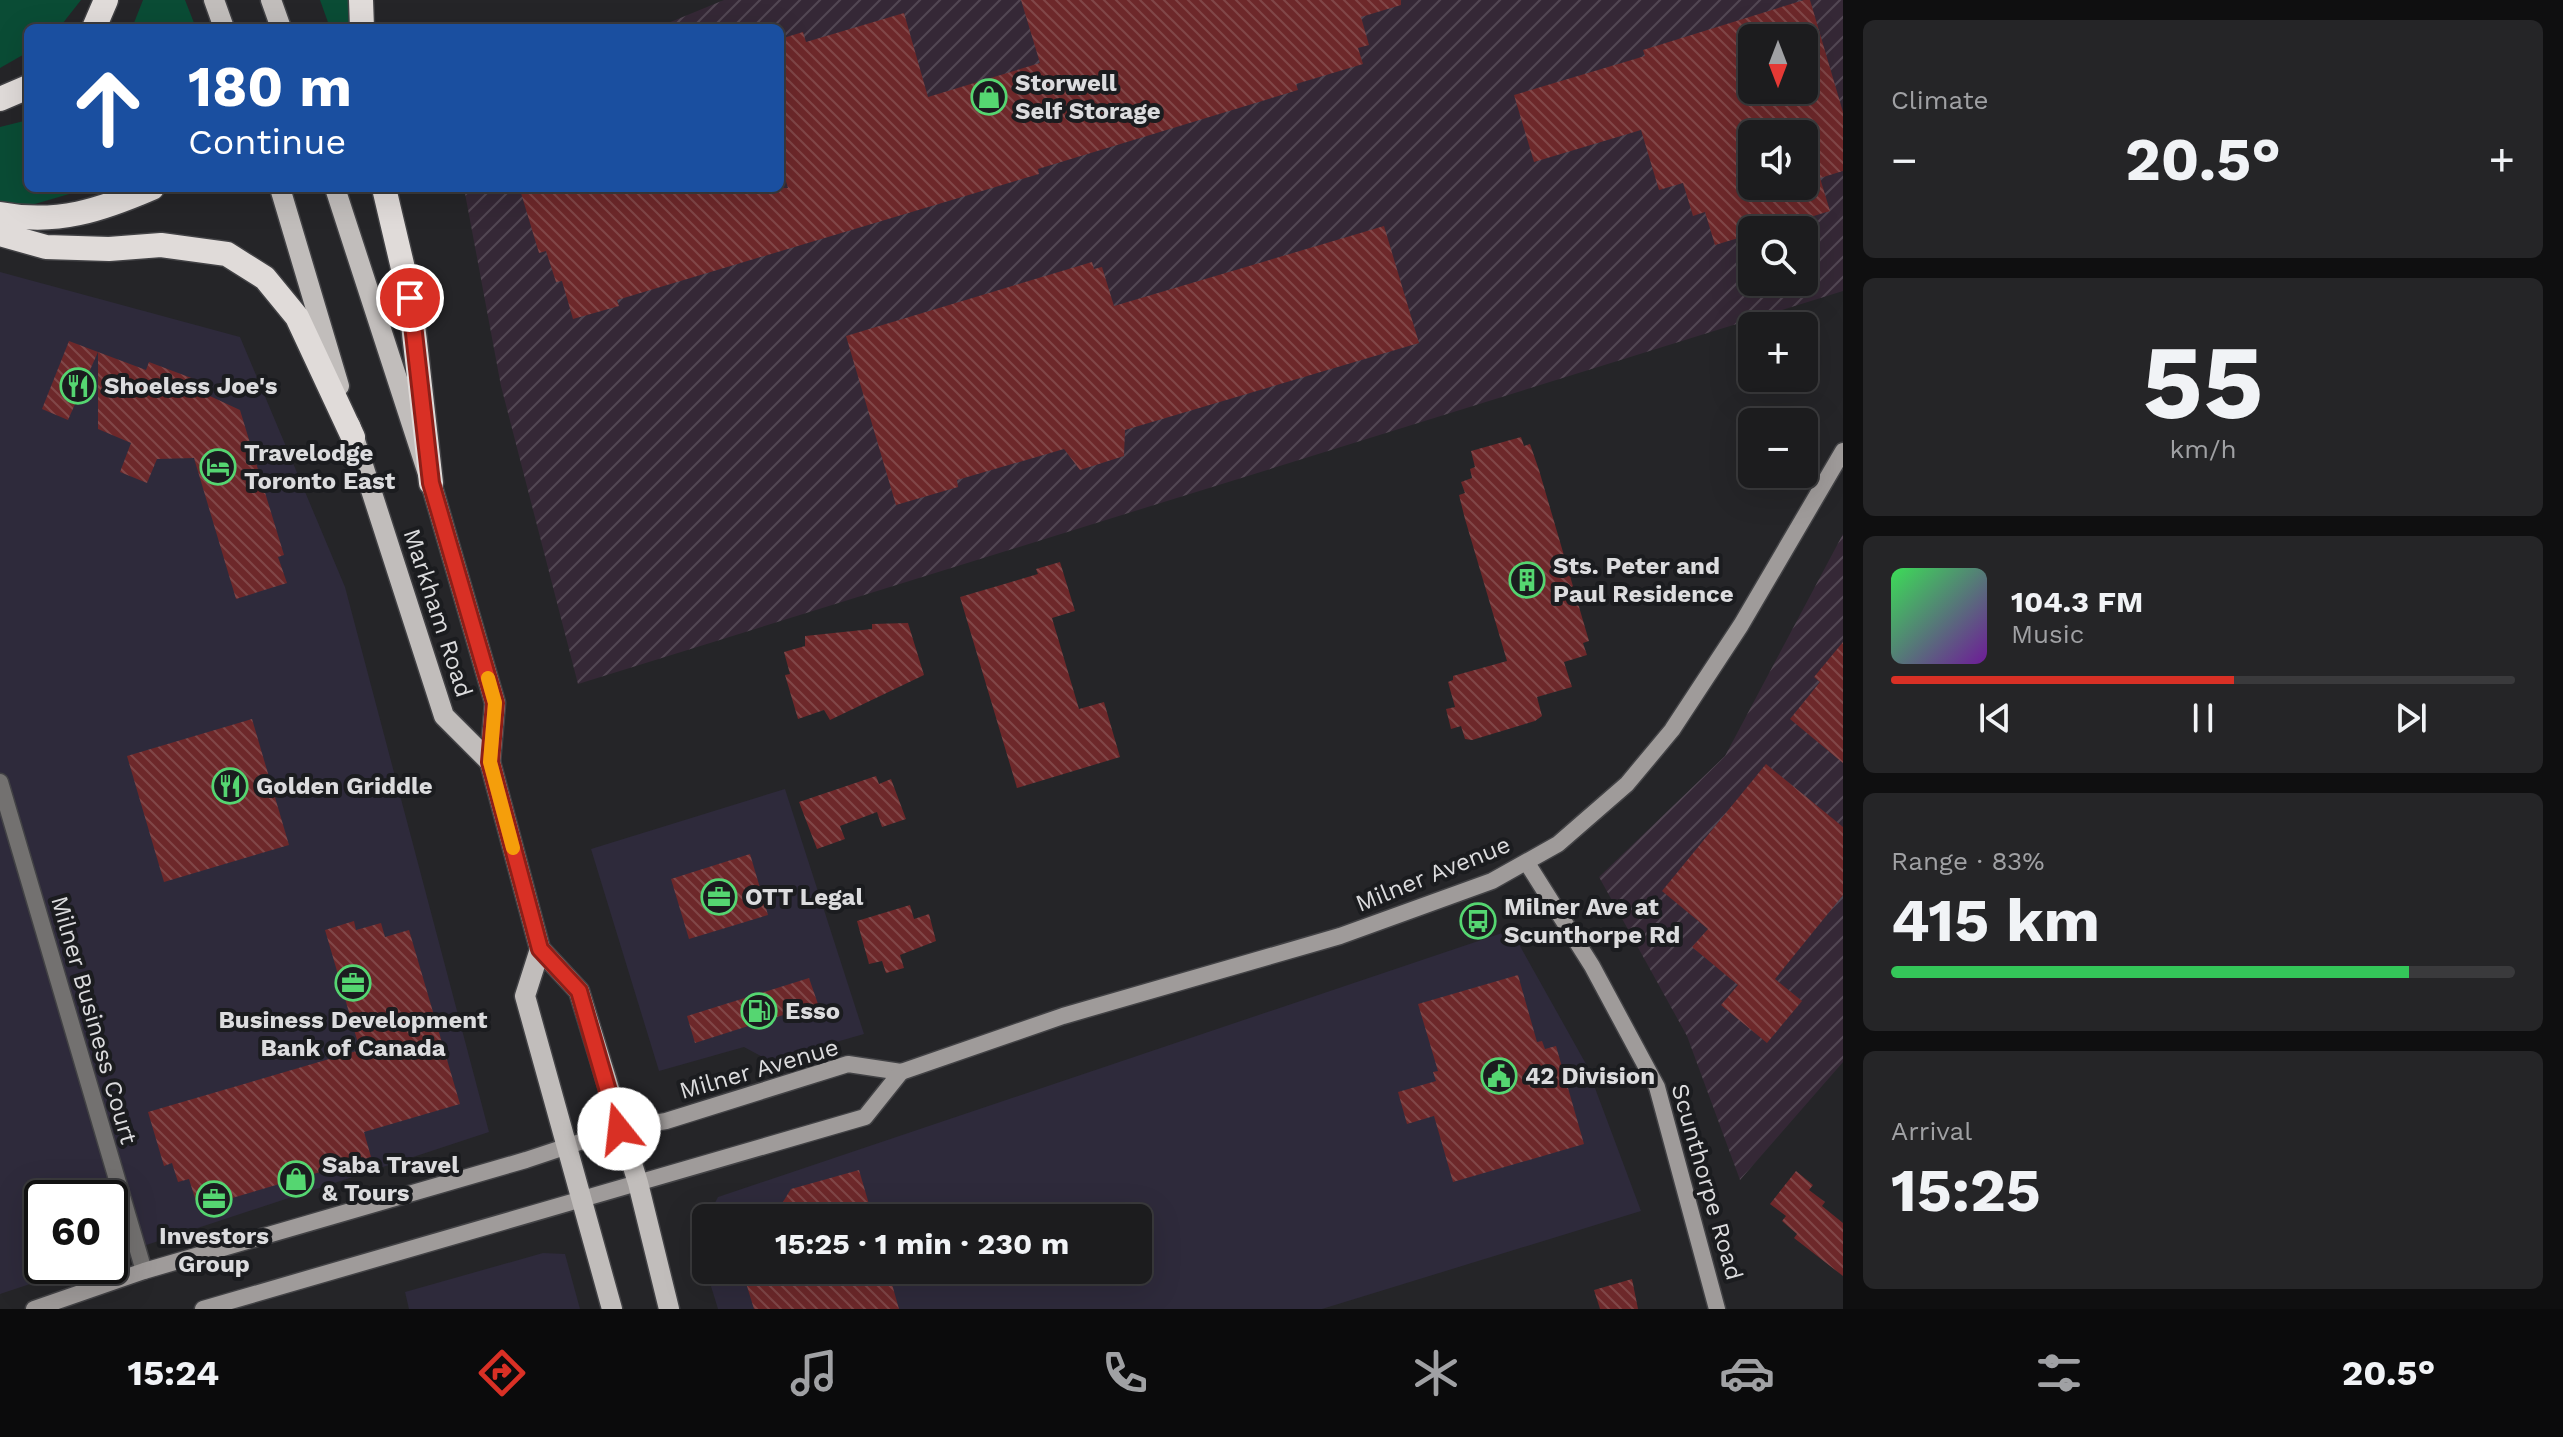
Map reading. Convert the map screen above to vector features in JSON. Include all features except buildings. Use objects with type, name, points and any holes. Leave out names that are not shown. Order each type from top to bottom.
[{"type":"highway","points":[[96,24],[106,0]]},
{"type":"highway","points":[[361,0],[362,24]]},
{"type":"highway","points":[[0,99],[24,89]]},
{"type":"highway","points":[[0,214],[27,219],[96,212],[143,192]]},
{"type":"highway","points":[[385,192],[410,298],[431,483]]},
{"type":"highway","points":[[0,234],[46,247],[109,249],[161,245],[227,254],[265,278],[297,317],[353,437]]},
{"type":"main road","points":[[214,0],[223,24]]},
{"type":"main road","points":[[271,0],[280,24]]},
{"type":"main road","name":"Markham Road","points":[[281,192],[353,437],[444,716],[490,762]]},
{"type":"main road","name":"Markham Road","points":[[336,192],[431,483],[495,703],[490,762],[540,949],[579,991],[638,1183],[670,1302],[669,1309]]},
{"type":"main road","name":"Milner Avenue","points":[[34,1309],[144,1271],[619,1129],[666,1121],[848,1064],[901,1072],[1063,1016],[1340,936],[1456,895],[1527,863],[1558,844],[1627,784],[1672,730],[1741,625],[1843,451]]},
{"type":"main road","name":"Scunthorpe Road","points":[[1527,863],[1592,966],[1657,1087],[1717,1309]]},
{"type":"main road","points":[[540,949],[525,996],[612,1309]]},
{"type":"main road","points":[[203,1309],[584,1201],[865,1117],[901,1072]]},
{"type":"street","name":"Milner Business Court","points":[[0,782],[144,1271]]},
{"type":"shaded area","points":[[724,0],[1843,0],[1843,291],[1775,312],[1738,312],[1738,324],[578,684],[501,386],[465,192],[784,192],[784,24],[666,24]]},
{"type":"shaded area","points":[[0,272],[240,337],[345,587],[489,1132],[128,1251],[128,1180],[24,1180],[24,1284],[30,1284],[0,1294]]},
{"type":"shaded area","points":[[1843,534],[1843,1062],[1740,1180],[1687,1036],[1599,877],[1725,756]]},
{"type":"shaded area","points":[[785,789],[864,1034],[770,1061],[744,1047],[659,1071],[591,849]]},
{"type":"shaded area","points":[[1511,930],[1586,1064],[1641,1211],[1322,1309],[718,1309],[710,1284],[1152,1284],[1152,1204],[714,1204],[718,1197]]},
{"type":"shaded area","points":[[543,1253],[565,1254],[580,1309],[409,1309],[405,1292]]},
{"type":"green space","points":[[0,0],[81,0],[62,24],[24,24],[24,54],[0,68]]},
{"type":"green space","points":[[143,0],[185,0],[194,24],[134,24]]},
{"type":"green space","points":[[320,0],[352,0],[352,24],[329,24]]},
{"type":"green space","points":[[24,121],[24,192],[76,192],[21,208],[0,203],[0,127]]},
{"type":"slow traffic","points":[[488,678],[495,703],[490,762],[513,848]]},
{"type":"place","name":"Storwell Self Storage","points":[[989,97]]},
{"type":"place","name":"Shoeless Joe's","points":[[78,386]]},
{"type":"place","name":"Travelodge Toronto East","points":[[218,467]]},
{"type":"place","name":"Sts. Peter and Paul Residence","points":[[1527,580]]},
{"type":"place","name":"Golden Griddle","points":[[230,786]]},
{"type":"place","name":"OTT Legal","points":[[719,897]]},
{"type":"place","name":"Milner Ave at Scunthorpe Rd","points":[[1478,921]]},
{"type":"place","name":"Business Development Bank of Canada","points":[[353,983]]},
{"type":"place","name":"Esso","points":[[759,1011]]},
{"type":"place","name":"42 Division","points":[[1499,1076]]},
{"type":"place","name":"Saba Travel & Tours","points":[[296,1179]]},
{"type":"place","name":"Investors Group","points":[[214,1199]]},
{"type":"route","points":[[410,298],[431,483],[495,703],[490,762],[540,949],[579,991],[619,1129]]}]
